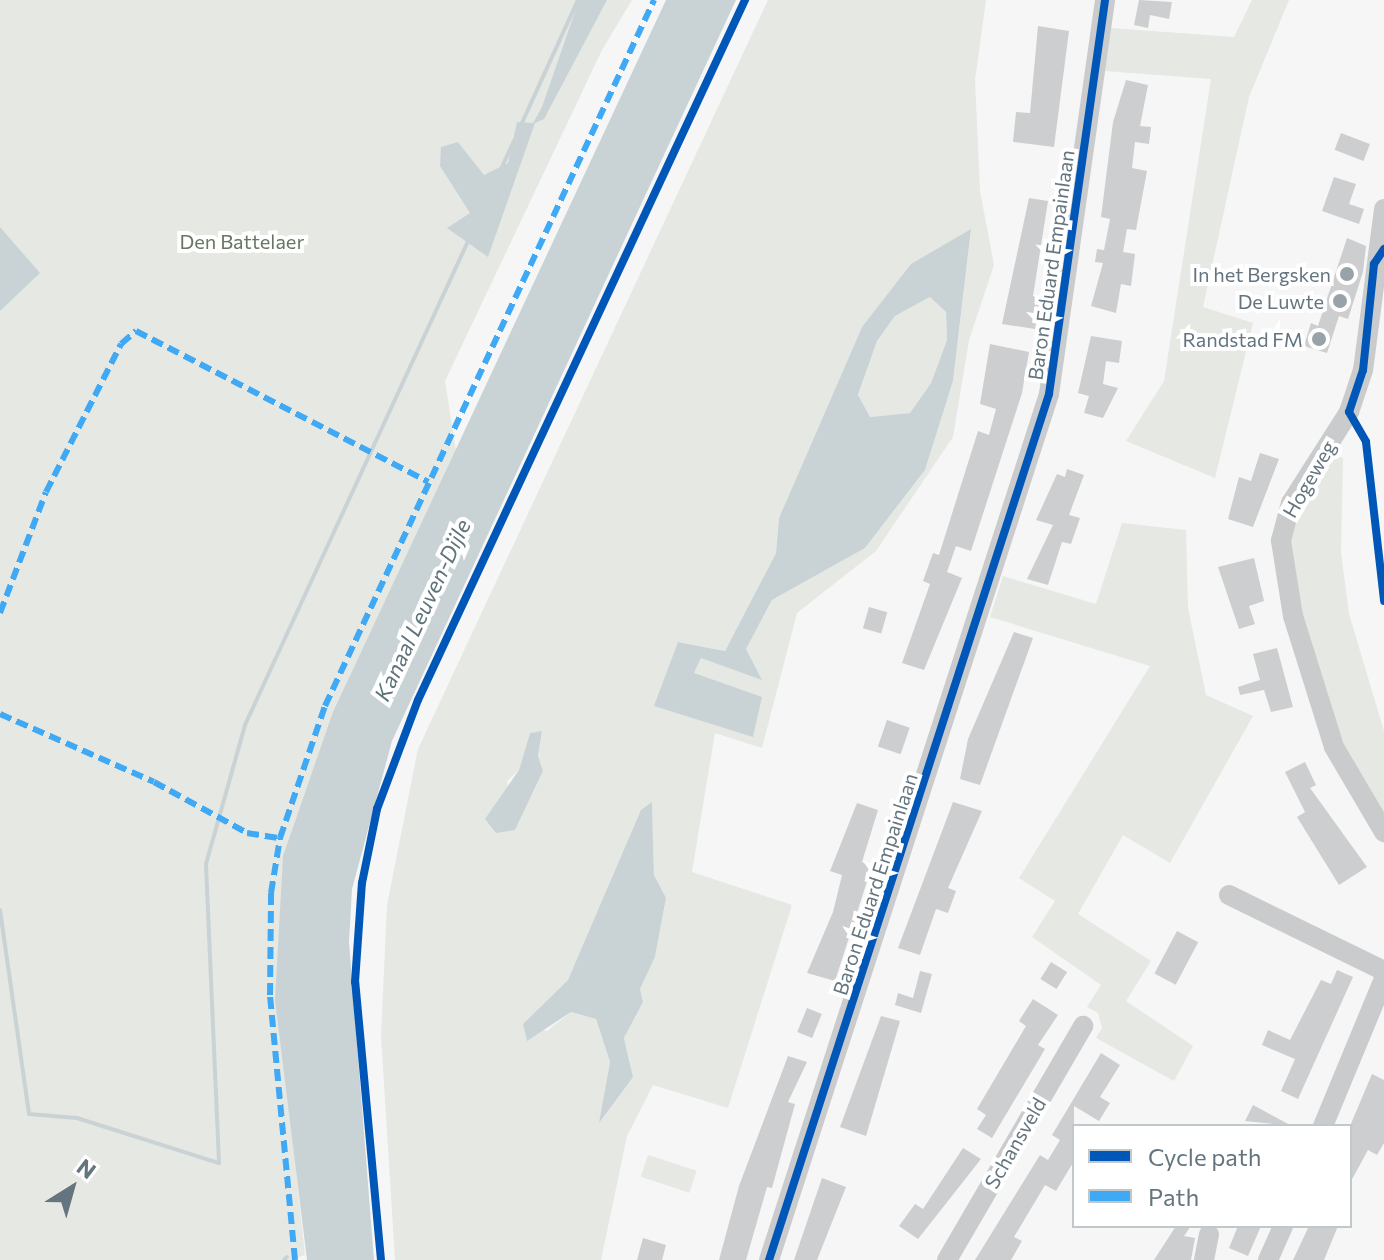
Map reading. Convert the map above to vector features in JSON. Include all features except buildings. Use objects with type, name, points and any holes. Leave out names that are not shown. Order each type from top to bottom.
[{"type":"street","name":"Baron Eduard Empainlaan","points":[[769,1260],[1049,394],[1105,0]]},
{"type":"street","name":"Hogeweg","points":[[1384,209],[1363,370],[1349,412],[1291,503],[1281,541],[1293,616],[1334,747],[1384,832]]},
{"type":"street","points":[[1229,895],[1384,971]]},
{"type":"street","points":[[1324,1124],[1384,979]]},
{"type":"street","name":"Schansveld","points":[[947,1260],[1083,1026]]},
{"type":"street","points":[[1268,1260],[1282,1228]]},
{"type":"street","points":[[1204,1260],[1209,1234]]},
{"type":"green space","name":"Den Battelaer","points":[[0,0],[632,0],[602,50],[445,381],[457,457],[278,1001],[305,1255],[291,1260],[0,1260]]},
{"type":"green space","points":[[768,0],[986,0],[975,80],[980,191],[994,265],[969,340],[953,437],[876,551],[797,613],[762,748],[715,733],[692,872],[792,905],[728,1108],[653,1085],[627,1136],[601,1260],[395,1260],[381,1036],[387,905],[418,749]],"holes":[[[971,230],[953,381],[925,470],[865,548],[772,600],[745,650],[701,658],[694,673],[678,642],[725,651],[776,553],[779,518],[862,327]],[[542,732],[538,756],[543,771],[515,830],[507,781],[519,770],[530,733]],[[652,802],[654,875],[666,899],[655,957],[640,989],[643,1002],[624,1038],[630,1062],[600,1121],[610,1062],[596,1019],[571,1012],[547,1031],[523,1024],[568,980]]]},
{"type":"green space","points":[[1252,0],[1289,0],[1249,97],[1203,307],[1253,323],[1215,478],[1126,441],[1164,381],[1211,79],[1105,71],[1111,28],[1234,37]]},
{"type":"green space","points":[[930,297],[946,312],[947,340],[931,383],[910,413],[870,417],[858,396],[877,341],[895,316]]},
{"type":"green space","points":[[1328,453],[1343,458],[1341,552],[1349,614],[1384,731],[1384,825],[1359,787],[1297,613],[1286,529]]},
{"type":"green space","points":[[1122,523],[1186,530],[1188,608],[1206,695],[1253,716],[1170,863],[1123,835],[1078,914],[1151,961],[1126,1001],[1193,1046],[1174,1081],[1096,1038],[1102,1028],[1098,1013],[1087,1007],[1101,985],[1032,937],[1055,901],[1019,878],[1150,666],[990,617],[1003,576],[1096,604]]},
{"type":"green space","points":[[648,1155],[697,1171],[689,1193],[641,1177]]},
{"type":"water","points":[[579,0],[607,0],[544,119],[535,123],[488,257],[447,228],[470,213],[440,166],[441,147],[458,142],[484,175],[508,163],[517,122],[533,123],[542,107]]},
{"type":"water","name":"Kanaal Leuven-Dijle","points":[[666,0],[736,0],[392,741],[352,889],[349,942],[374,1260],[307,1260],[275,1000],[283,856],[333,712]]},
{"type":"water","points":[[0,227],[40,273],[0,311]]},
{"type":"water","points":[[971,229],[953,381],[925,470],[865,548],[772,600],[746,649],[762,680],[701,658],[694,673],[762,697],[753,737],[654,706],[678,642],[725,651],[776,553],[779,518],[862,327],[911,264]],"holes":[[[930,297],[946,312],[947,340],[931,383],[910,413],[870,417],[858,395],[877,341],[895,316]]]},
{"type":"water","points":[[542,731],[538,756],[543,771],[515,830],[496,833],[485,819],[519,770],[530,733]]},
{"type":"water","points":[[652,802],[654,875],[666,898],[655,957],[640,989],[643,1002],[624,1038],[633,1077],[599,1123],[610,1062],[596,1019],[571,1012],[527,1041],[523,1024],[568,980],[641,810]]},
{"type":"waterway","points":[[521,125],[578,0]]},
{"type":"waterway","points":[[501,169],[514,141]]},
{"type":"waterway","points":[[0,910],[29,1114],[77,1118],[219,1163],[206,864],[245,725],[469,239]]},
{"type":"waterway","points":[[284,1260],[287,1257]]},
{"type":"marked path","points":[[295,1260],[270,995],[271,893],[280,838],[325,706],[654,0]]},
{"type":"marked path","points":[[0,613],[46,492],[121,344],[136,331],[428,482]]},
{"type":"marked path","points":[[0,714],[154,782],[247,833],[280,838]]},
{"type":"cycle path","points":[[381,1260],[355,982],[362,883],[377,809],[418,700],[745,0]]},
{"type":"cycle path","points":[[769,1260],[1049,394],[1105,0]]},
{"type":"cycle path","points":[[1384,249],[1374,264],[1363,370],[1349,412],[1366,442],[1384,601]]},
{"type":"place","name":"In het Bergsken","points":[[1347,274]]},
{"type":"place","name":"De Luwte","points":[[1340,301]]},
{"type":"place","name":"Randstad FM","points":[[1319,339]]}]
